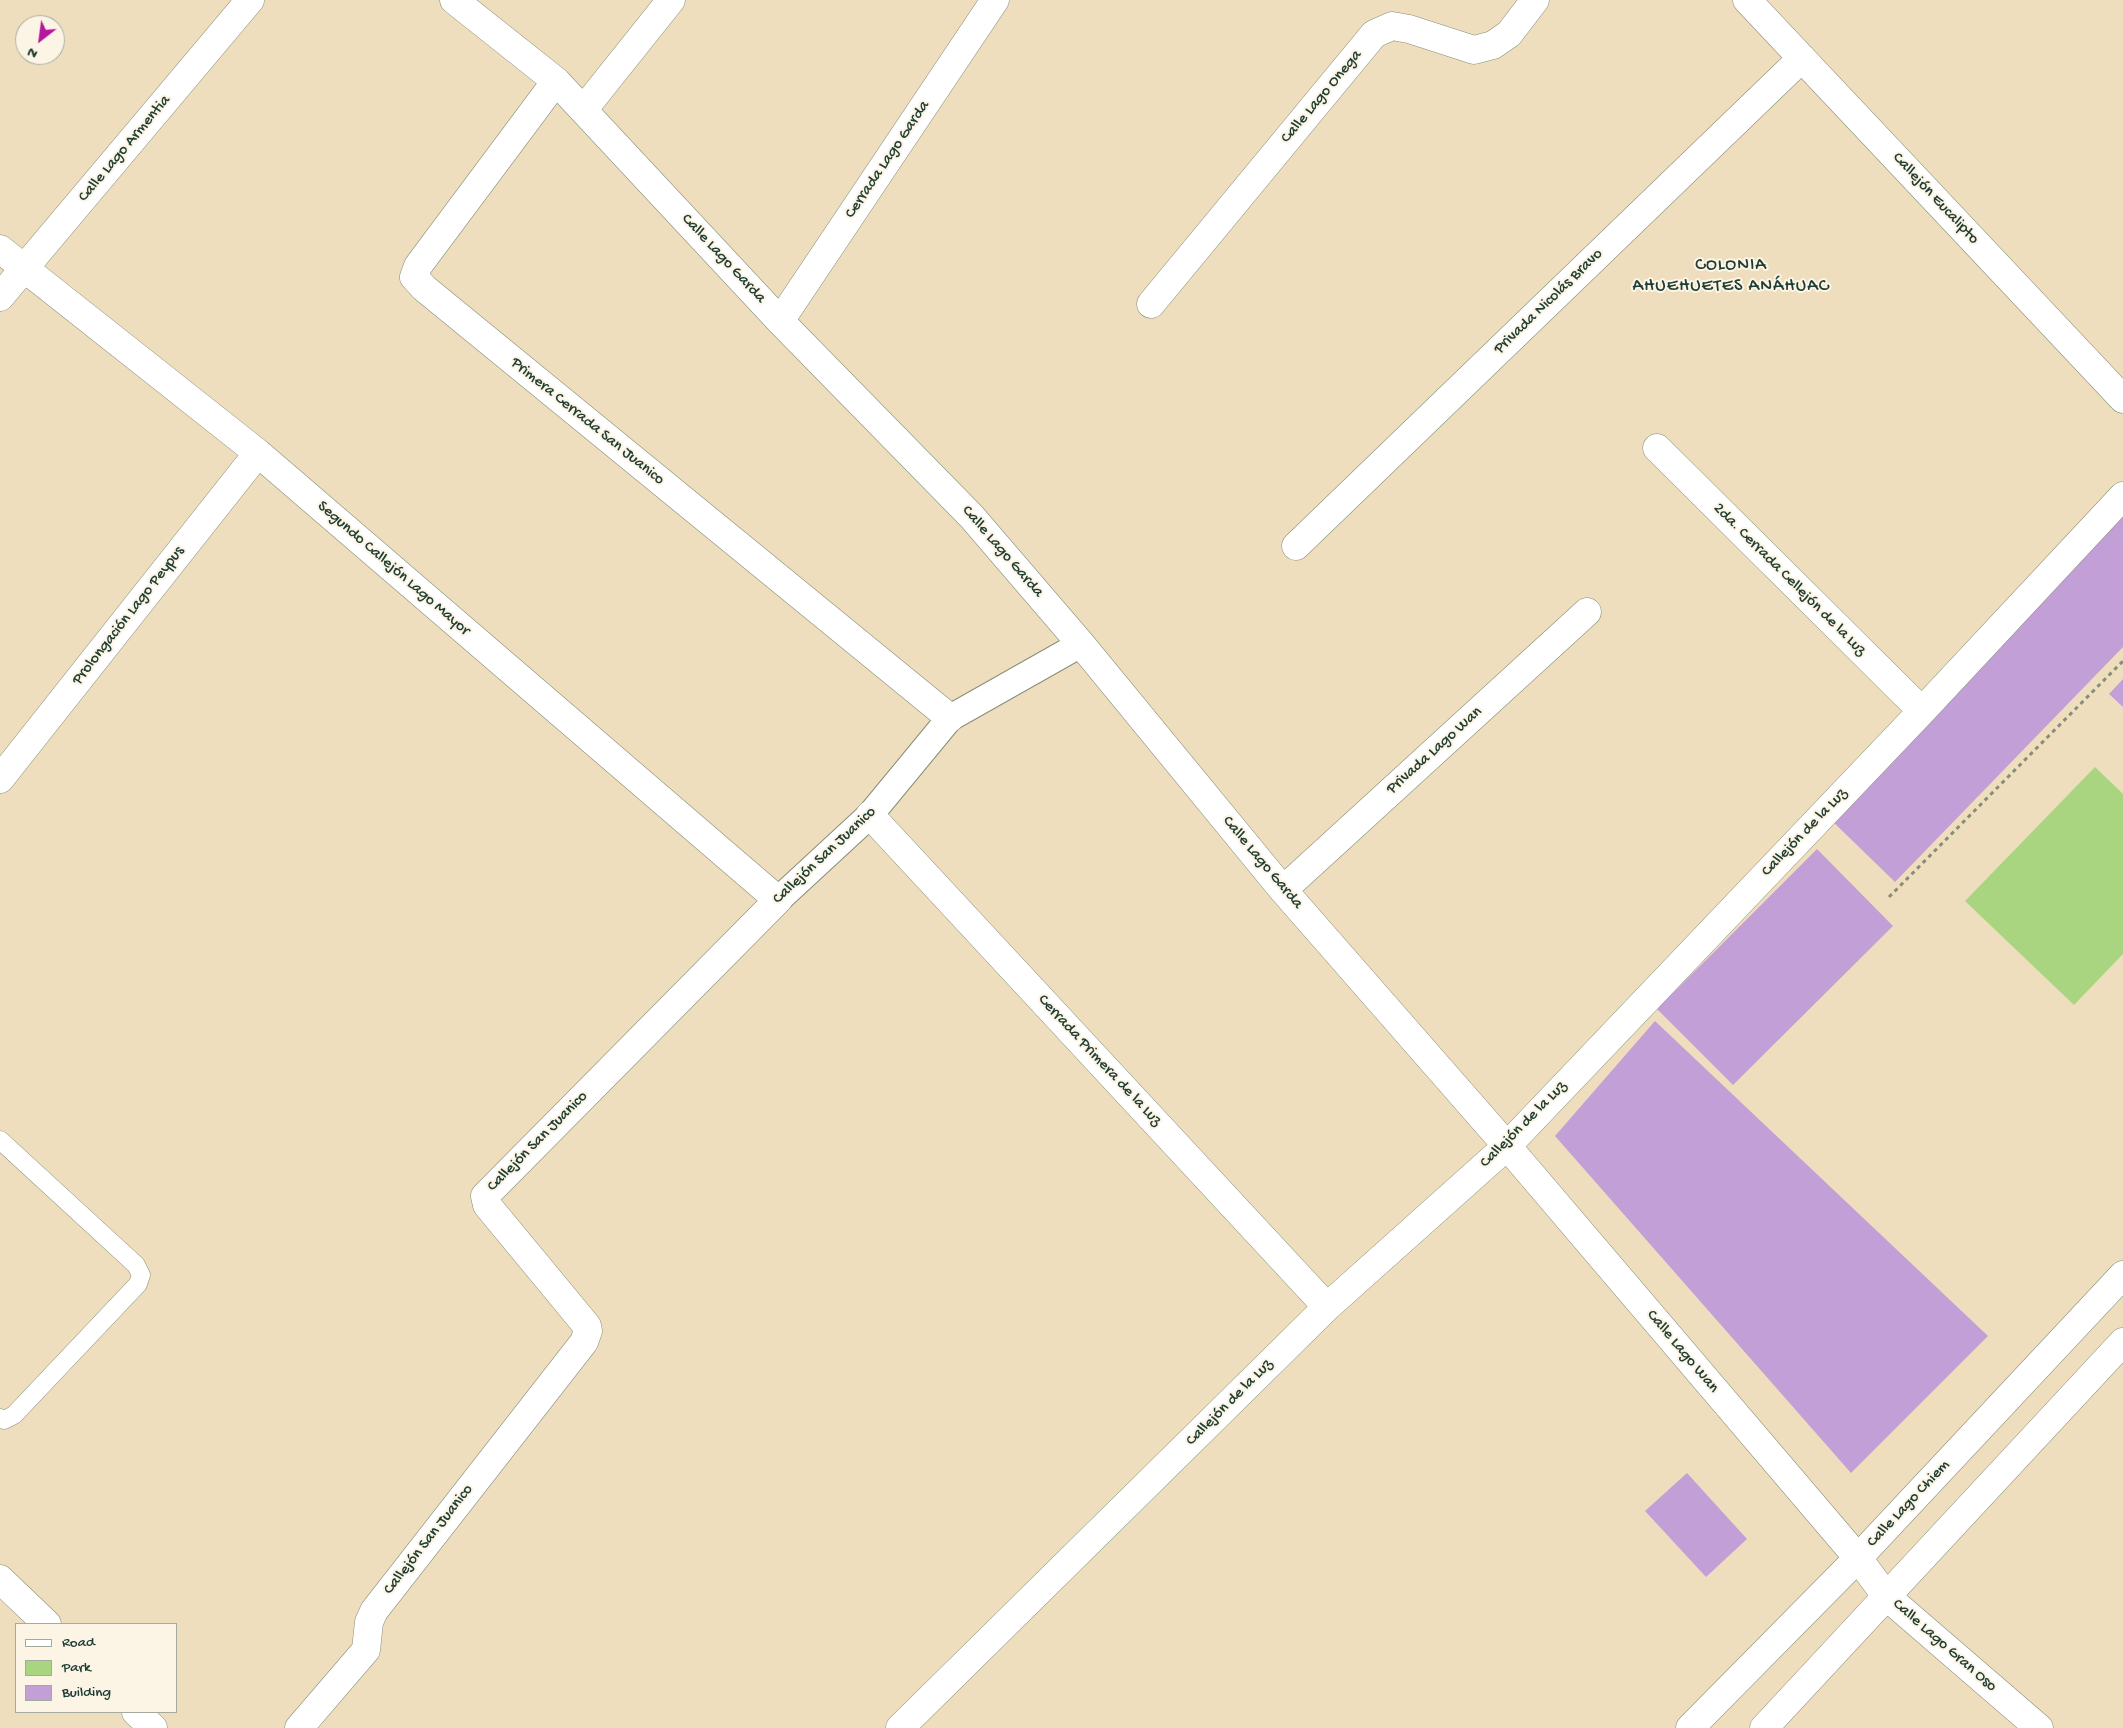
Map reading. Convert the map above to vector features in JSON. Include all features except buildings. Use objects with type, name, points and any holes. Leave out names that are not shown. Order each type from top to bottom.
[{"type":"street","name":"Calle Lago Armentia","points":[[0,297],[250,0]]},
{"type":"street","name":"Calle Lago Garda","points":[[454,0],[556,80],[780,321],[972,516],[1081,644],[1283,890],[1507,1146]]},
{"type":"street","points":[[584,109],[670,0]]},
{"type":"street","name":"Cerrada Lago Garda","points":[[780,321],[995,0]]},
{"type":"street","name":"Calle Lago Onega","points":[[1151,304],[1374,34],[1392,26],[1409,29],[1474,50],[1493,45],[1509,34],[1535,0]]},
{"type":"street","name":"Callejón Eucalipto","points":[[1747,0],[2123,399]]},
{"type":"street","name":"Privada Nicolás Bravo","points":[[1296,546],[1802,58]]},
{"type":"street","name":"Primera Cerrada San Juanico","points":[[556,80],[418,266],[414,277],[424,288],[950,718]]},
{"type":"street","name":"Segundo Callejón Lago Mayor","points":[[0,249],[258,452],[778,900]]},
{"type":"street","name":"2da. Cerrada Cellejón de la Luz","points":[[1656,448],[1922,711]]},
{"type":"street","name":"Prolongación Lago Peypus","points":[[0,779],[258,452]]},
{"type":"street","name":"Callejón de la Luz","points":[[900,1728],[1327,1307],[1507,1146],[1922,711],[2123,496]]},
{"type":"street","name":"Privada Lago Wan","points":[[1283,890],[1587,612]]},
{"type":"street","name":"Callejón San Juanico","points":[[300,1728],[366,1650],[369,1622],[374,1610],[584,1342],[588,1332],[587,1326],[487,1204],[485,1196],[778,900],[870,815],[950,718],[1081,644]]},
{"type":"street","name":"Cerrada Primera de la Luz","points":[[870,815],[1327,1307]]},
{"type":"street","name":"Calle Lago Wan","points":[[1507,1146],[1858,1558]]},
{"type":"street","name":"Calle Lago Chiem","points":[[1690,1728],[1858,1558],[2123,1275]]},
{"type":"street","points":[[1764,1728],[2123,1342]]},
{"type":"street","name":"Calle Lago Gran Oso","points":[[1858,1558],[1886,1596],[2039,1728]]},
{"type":"street","points":[[0,1578],[46,1623]]},
{"type":"street","points":[[137,1713],[152,1728]]},
{"type":"lane","points":[[0,1140],[136,1265],[142,1275],[138,1284],[14,1415],[4,1420],[0,1418]]},
{"type":"path","points":[[1889,897],[2123,661]]},
{"type":"green space","points":[[2095,767],[2123,794],[2123,954],[2074,1005],[1965,901]]},
{"type":"district","name":"COLONIA AHUEHUETES ANÁHUAC","points":[[1731,276]]}]
